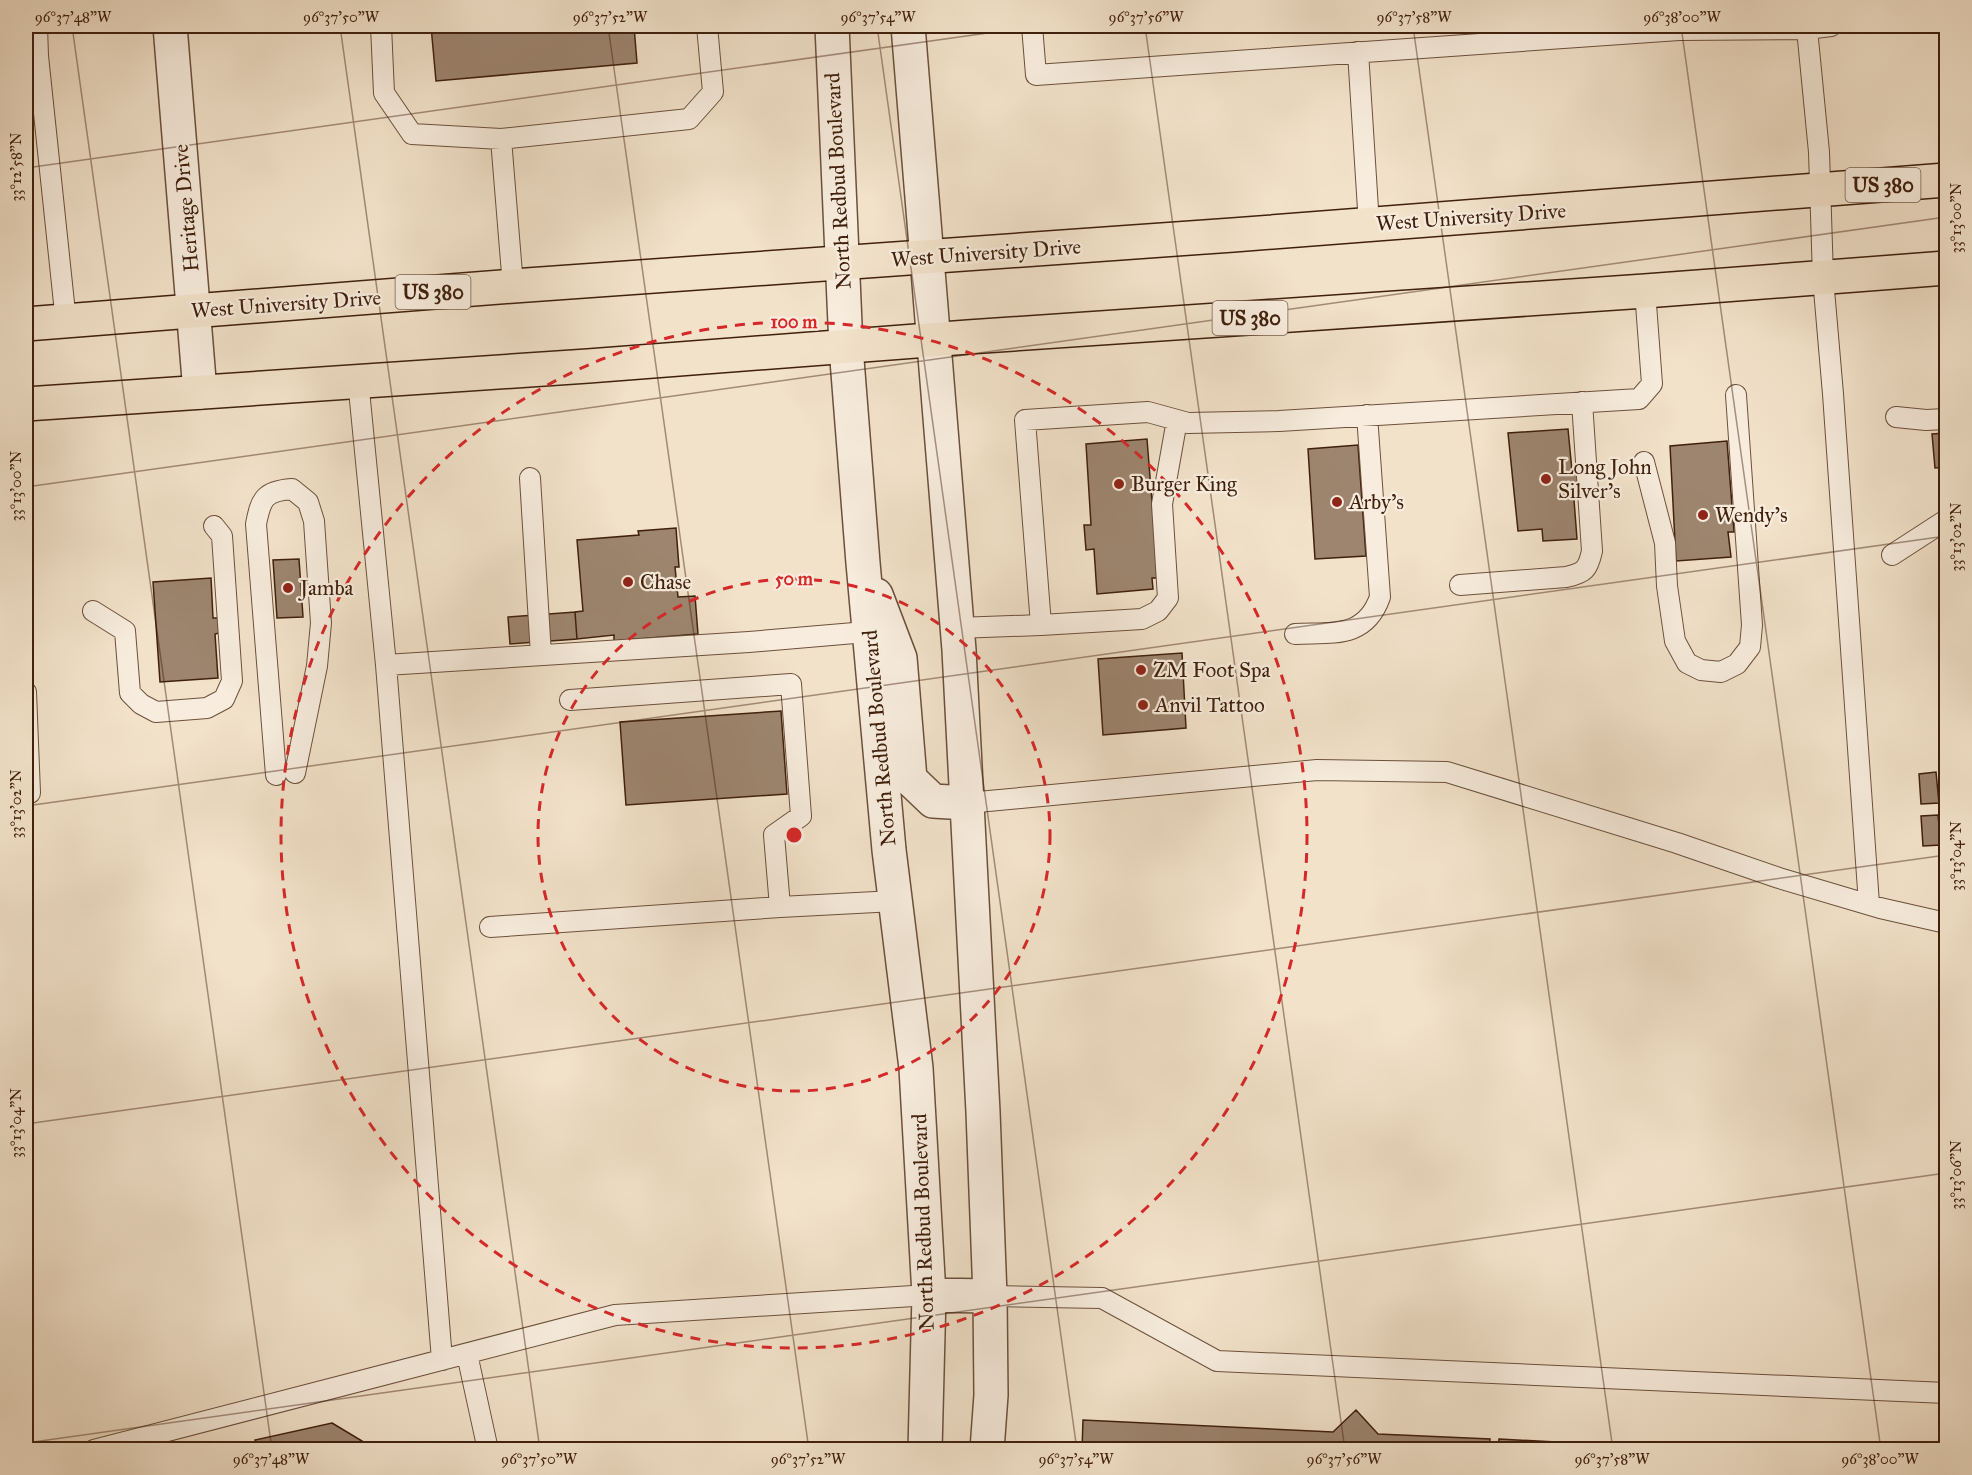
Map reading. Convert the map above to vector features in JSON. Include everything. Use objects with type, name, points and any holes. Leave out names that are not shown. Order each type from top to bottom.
[{"type":"highway","name":"West University Drive","points":[[26,324],[1947,180]]},
{"type":"highway","name":"US 380","points":[[26,404],[1947,268]]},
{"type":"street","name":"Heritage Drive","points":[[170,26],[200,392]]},
{"type":"street","name":"North Redbud Boulevard","points":[[832,26],[846,347],[863,563],[879,631],[895,901],[916,1068],[929,1294],[925,1449]]},
{"type":"street","points":[[908,26],[957,628],[967,803],[990,1296],[990,1395],[987,1449]]},
{"type":"street","points":[[879,631],[900,658],[910,779],[933,801],[967,803]]},
{"type":"street","points":[[929,1294],[990,1296]]},
{"type":"lane","points":[[36,26],[66,322]]},
{"type":"lane","points":[[381,26],[384,93],[412,135],[501,139],[689,119],[713,92],[707,26]]},
{"type":"lane","points":[[1032,26],[1036,75],[1679,28],[1831,26]]},
{"type":"lane","points":[[1807,28],[1819,152],[1823,278],[1869,904]]},
{"type":"lane","points":[[1358,52],[1370,225]]},
{"type":"lane","points":[[26,88],[38,56]]},
{"type":"lane","points":[[501,139],[513,286]]},
{"type":"lane","points":[[1041,625],[1025,420],[1148,412],[1188,423],[1279,421],[1639,399],[1652,384],[1645,291]]},
{"type":"lane","points":[[358,380],[386,665],[442,1360]]},
{"type":"lane","points":[[1644,462],[1665,543],[1667,586],[1675,641],[1687,663],[1701,670],[1721,672],[1737,664],[1750,647],[1752,625],[1736,394]]},
{"type":"lane","points":[[1460,585],[1566,577],[1578,574],[1588,566],[1592,551],[1582,402]]},
{"type":"lane","points":[[1295,634],[1348,631],[1364,623],[1375,612],[1380,597],[1367,415]]},
{"type":"lane","points":[[1896,417],[1926,420],[1947,418]]},
{"type":"lane","points":[[957,628],[1142,619],[1158,611],[1168,598],[1162,504],[1177,420]]},
{"type":"lane","points":[[530,478],[542,655]]},
{"type":"lane","points":[[292,489],[308,502],[314,521],[321,623],[317,666],[286,774],[256,524],[260,504],[274,490],[292,489]]},
{"type":"lane","points":[[1892,555],[1947,520]]},
{"type":"lane","points":[[93,611],[125,631],[130,693],[141,704],[156,712],[207,708],[224,699],[232,681],[222,536],[213,526]]},
{"type":"lane","points":[[386,665],[749,642],[879,631]]},
{"type":"lane","points":[[570,700],[791,684],[801,816],[774,834],[780,907]]},
{"type":"lane","points":[[26,692],[30,793]]},
{"type":"lane","points":[[967,803],[1317,770],[1447,772],[1677,843],[1779,878],[1869,904],[1947,923]]},
{"type":"lane","points":[[490,927],[895,901]]},
{"type":"lane","points":[[94,1449],[615,1315],[929,1294]]},
{"type":"lane","points":[[990,1296],[1102,1298],[1217,1361],[1947,1393]]},
{"type":"lane","points":[[467,1354],[488,1449]]},
{"type":"building","points":[[431,26],[634,26],[637,63],[436,81]]},
{"type":"building","points":[[1080,26],[1114,26],[1115,28],[1081,31]]},
{"type":"building","name":"Long John Silver's","points":[[1568,429],[1572,471],[1579,470],[1580,487],[1573,487],[1577,539],[1543,541],[1542,529],[1518,531],[1508,433]]},
{"type":"building","points":[[1946,433],[1946,467],[1935,468],[1932,434]]},
{"type":"building","name":"Burger King","points":[[1147,439],[1158,578],[1152,578],[1153,589],[1097,594],[1094,549],[1086,550],[1084,525],[1091,525],[1086,444]]},
{"type":"building","name":"Wendy's","points":[[1727,441],[1734,532],[1728,532],[1731,557],[1676,561],[1670,446]]},
{"type":"building","name":"Arby's","points":[[1358,445],[1366,556],[1315,559],[1308,449]]},
{"type":"building","name":"Chase","points":[[676,528],[679,567],[675,567],[678,597],[695,596],[698,634],[614,641],[614,635],[577,639],[575,612],[583,611],[577,540],[639,535],[638,531]]},
{"type":"building","name":"Jamba","points":[[299,559],[303,617],[277,618],[273,560]]},
{"type":"building","points":[[211,578],[213,618],[218,618],[219,633],[215,634],[218,678],[160,682],[153,582]]},
{"type":"building","points":[[575,612],[577,639],[510,644],[508,617]]},
{"type":"building","points":[[1182,653],[1186,728],[1103,735],[1098,659]]},
{"type":"building","points":[[781,711],[787,794],[626,805],[620,722]]},
{"type":"building","points":[[1936,772],[1939,803],[1921,804],[1919,774]]},
{"type":"building","points":[[1938,815],[1941,845],[1923,846],[1921,816]]},
{"type":"building","points":[[1356,1410],[1378,1434],[1490,1439],[1489,1450],[1082,1450],[1083,1420],[1333,1432]]},
{"type":"building","points":[[332,1423],[377,1450],[257,1450],[255,1440]]},
{"type":"building","points":[[1499,1439],[1687,1449],[1687,1443],[1819,1450],[1498,1450]]},
{"type":"place","name":"Long John Silver's","points":[[1546,479]]},
{"type":"place","name":"Burger King","points":[[1119,484]]},
{"type":"place","name":"Arby's","points":[[1337,502]]},
{"type":"place","name":"Wendy's","points":[[1703,515]]},
{"type":"place","name":"Chase","points":[[628,582]]},
{"type":"place","name":"Jamba","points":[[288,588]]},
{"type":"place","name":"ZM Foot Spa","points":[[1141,670]]},
{"type":"place","name":"Anvil Tattoo","points":[[1143,705]]}]
